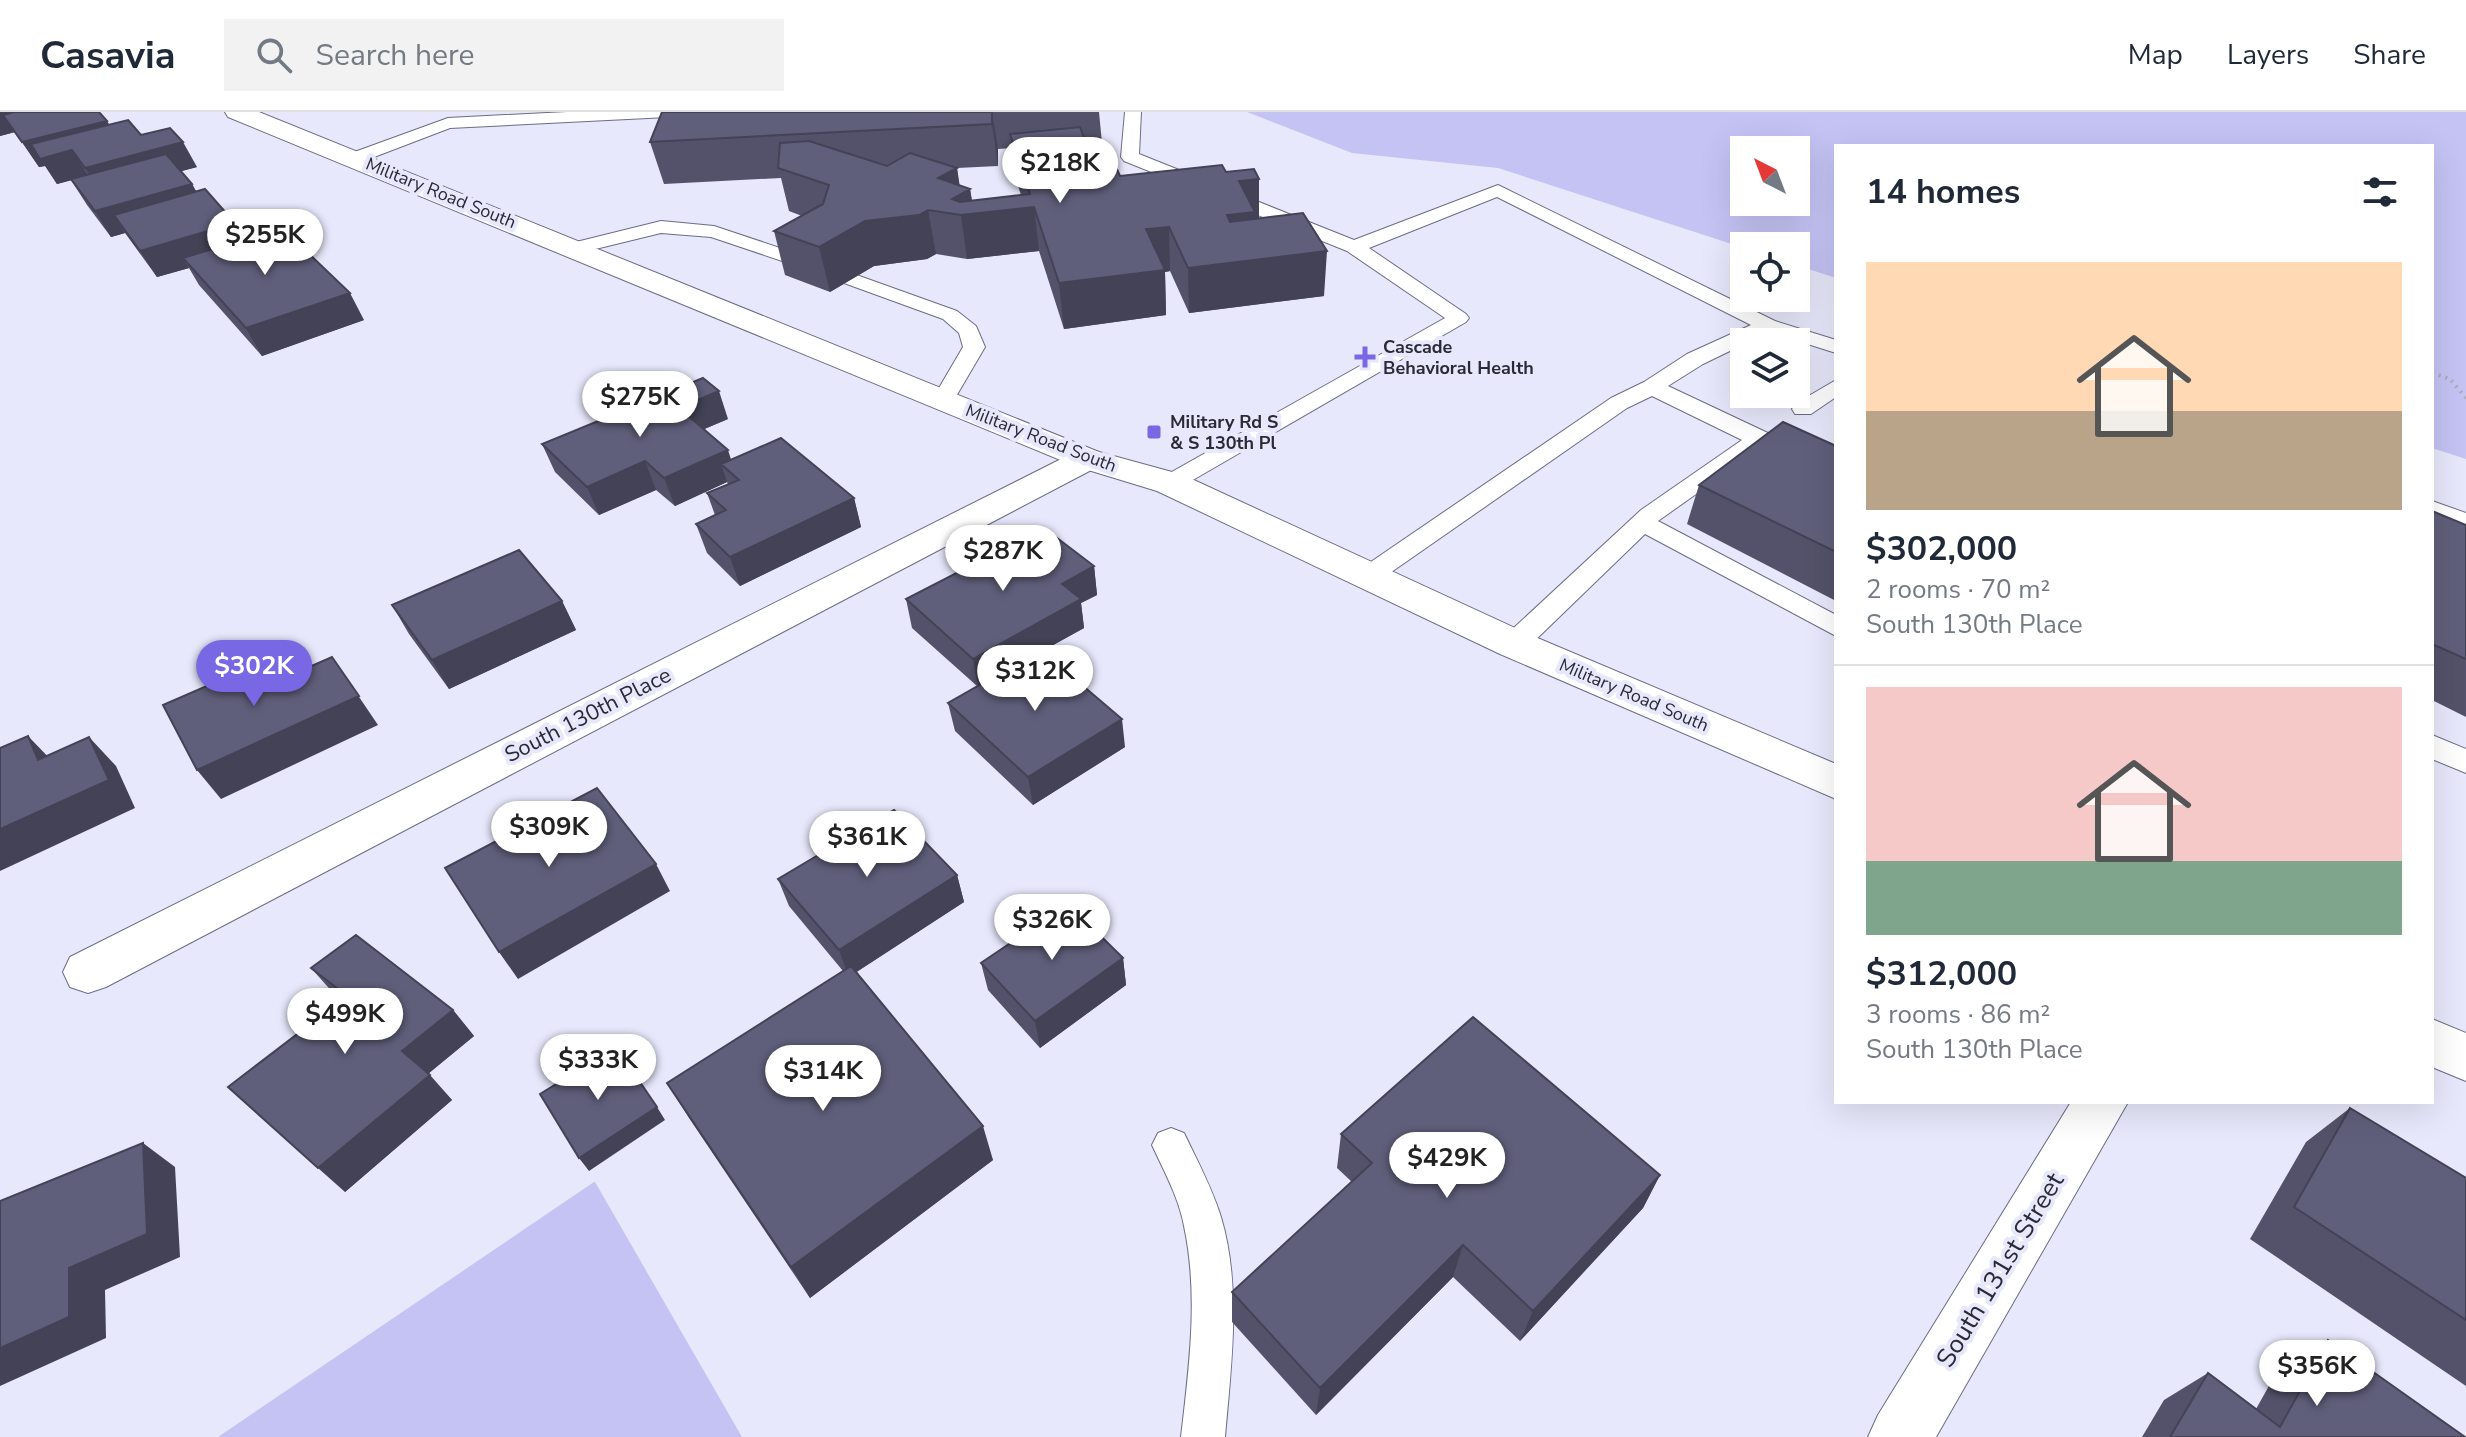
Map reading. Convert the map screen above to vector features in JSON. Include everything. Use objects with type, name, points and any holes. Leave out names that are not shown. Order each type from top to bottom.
[{"type":"street","name":"Military Road South","points":[[237,112],[1087,459],[1170,483],[1514,644],[1834,781]]},
{"type":"street","name":"South 130th Place","points":[[88,972],[1087,459]]},
{"type":"street","points":[[2434,1043],[2466,1058]]},
{"type":"street","name":"South 131st Street","points":[[1900,1437],[2100,1104]]},
{"type":"lane","points":[[355,158],[474,112]]},
{"type":"lane","points":[[448,123],[668,112]]},
{"type":"lane","points":[[1133,112],[1130,157],[1354,247],[1459,318],[1170,483]]},
{"type":"lane","points":[[1354,247],[1498,190],[1768,325],[1834,346]]},
{"type":"lane","points":[[575,248],[661,227],[714,232],[806,263]]},
{"type":"lane","points":[[851,279],[950,315],[969,330],[974,347],[943,400]]},
{"type":"lane","points":[[1368,576],[1619,403],[1652,387],[1695,359],[1768,325]]},
{"type":"lane","points":[[1652,387],[1834,473]]},
{"type":"lane","points":[[1803,409],[1834,388]]},
{"type":"lane","points":[[1514,644],[1642,522],[1759,439]]},
{"type":"lane","points":[[2434,510],[2466,522]]},
{"type":"lane","points":[[1642,522],[1834,626]]},
{"type":"lane","points":[[2434,747],[2466,762]]},
{"type":"lane","points":[[1171,1145],[1204,1224],[1210,1372],[1203,1437]]},
{"type":"path","points":[[2434,374],[2450,379],[2466,398]]},
{"type":"shaded area","points":[[1247,112],[2466,112],[2466,459],[2434,449],[2434,144],[1834,144],[1834,277],[1810,270],[1810,232],[1730,232],[1730,243],[1498,168],[1352,153]]},
{"type":"shaded area","points":[[594,1182],[742,1437],[218,1437]]},
{"type":"building","points":[[14,112],[99,112],[107,121],[22,142],[3,115]]},
{"type":"building","points":[[662,112],[992,112],[992,124],[650,142]]},
{"type":"building","points":[[128,120],[141,135],[170,128],[183,142],[85,168],[72,150],[40,159],[31,144]]},
{"type":"building","points":[[1080,127],[1089,151],[1108,149],[1120,176],[1222,165],[1226,172],[1254,169],[1259,179],[1239,181],[1255,212],[1227,215],[1230,222],[1303,213],[1327,251],[1188,268],[1169,227],[1146,229],[1165,270],[1059,283],[1034,207],[961,215],[928,210],[919,215],[865,221],[819,247],[774,231],[823,204],[829,185],[778,168],[780,143],[809,141],[887,166],[910,153],[957,168],[938,178],[970,189],[952,199],[960,202],[1030,194],[1010,134]]},
{"type":"building","points":[[166,154],[192,184],[95,211],[71,179]]},
{"type":"building","points":[[205,189],[235,223],[140,251],[114,215]]},
{"type":"building","points":[[282,228],[350,293],[246,328],[183,258]]},
{"type":"building","points":[[703,378],[719,391],[679,408],[728,450],[664,478],[645,461],[587,487],[542,444]]},
{"type":"building","points":[[1783,422],[1834,445],[1834,551],[1699,485]]},
{"type":"building","points":[[781,438],[854,498],[730,557],[696,524],[726,510],[707,493],[739,480],[721,464]]},
{"type":"building","points":[[2434,512],[2466,525],[2466,659],[2434,645]]},
{"type":"building","points":[[1044,528],[1094,566],[1062,584],[1081,599],[973,659],[906,599]]},
{"type":"building","points":[[519,550],[562,601],[432,660],[392,605]]},
{"type":"building","points":[[1041,650],[1122,719],[1028,777],[948,703]]},
{"type":"building","points":[[332,657],[359,696],[197,770],[163,705],[262,662],[275,682]]},
{"type":"building","points":[[28,736],[38,760],[89,737],[109,780],[0,829],[0,748]]},
{"type":"building","points":[[597,788],[656,864],[499,952],[445,868]]},
{"type":"building","points":[[894,810],[957,875],[839,950],[778,879]]},
{"type":"building","points":[[1068,904],[1123,958],[1035,1021],[981,963]]},
{"type":"building","points":[[356,935],[453,1010],[402,1051],[430,1075],[318,1168],[228,1087],[347,996],[311,968]]},
{"type":"building","points":[[851,966],[983,1126],[791,1267],[667,1083]]},
{"type":"building","points":[[1473,1017],[1660,1175],[1533,1311],[1463,1245],[1320,1388],[1232,1292],[1372,1163],[1341,1134]]},
{"type":"building","points":[[616,1047],[657,1107],[579,1158],[540,1094]]},
{"type":"building","points":[[2350,1108],[2466,1178],[2466,1320],[2294,1207]]},
{"type":"building","points":[[143,1143],[147,1234],[69,1268],[69,1317],[0,1348],[0,1201]]},
{"type":"building","points":[[2328,1340],[2465,1437],[2170,1437],[2208,1373],[2280,1427]]},
{"type":"place","name":"Cascade Behavioral Health","points":[[1365,357]]},
{"type":"place","name":"Military Rd S & S 130th Pl","points":[[1154,432]]}]
